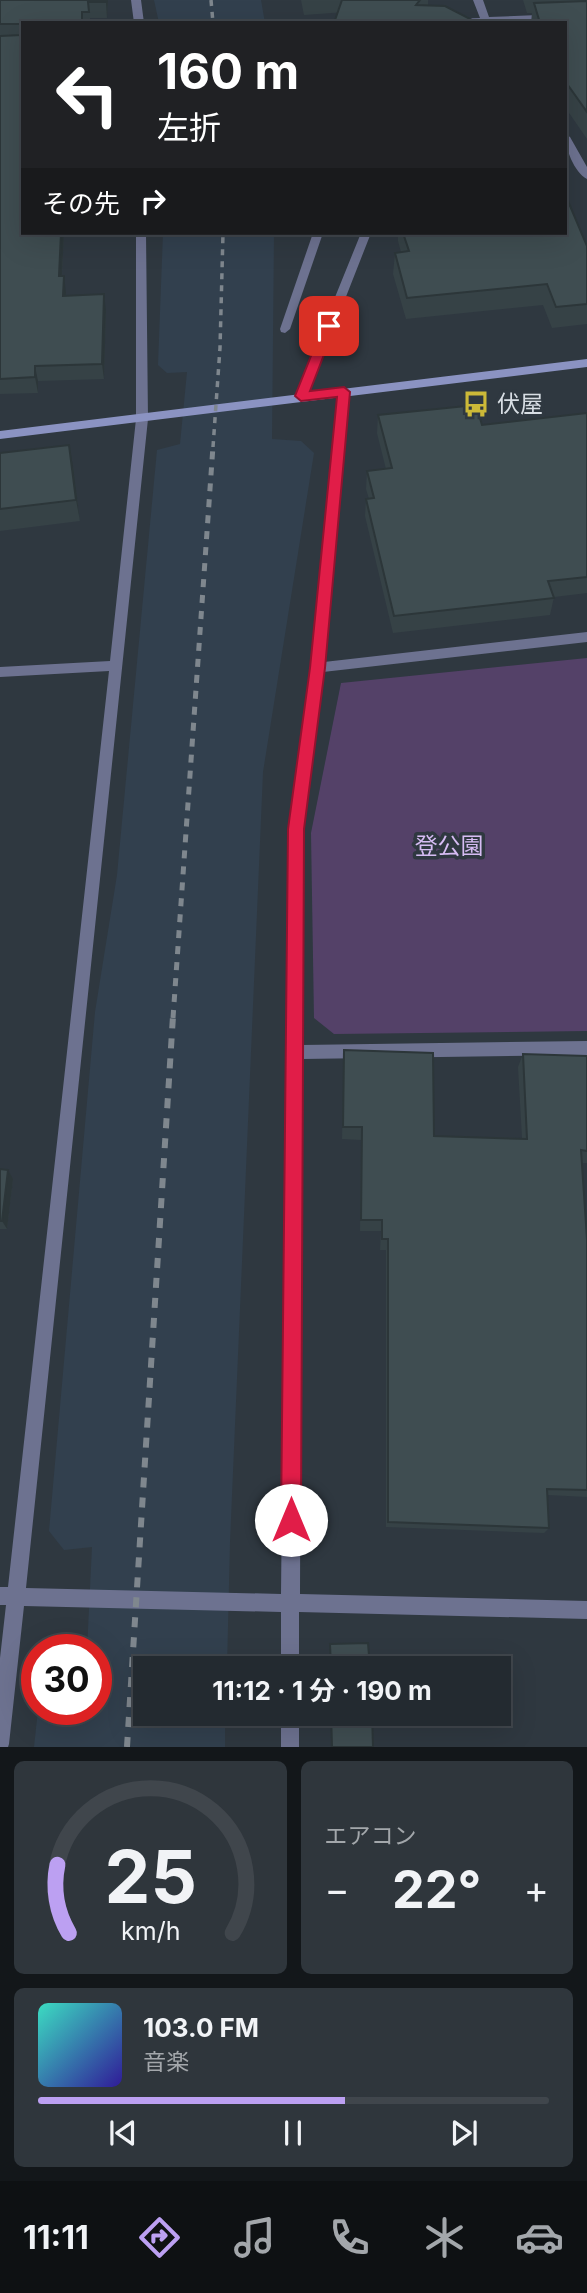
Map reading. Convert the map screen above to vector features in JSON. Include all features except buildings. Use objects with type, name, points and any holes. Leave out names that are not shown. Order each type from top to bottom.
[{"type":"street","points":[[136,0],[139,21]]},
{"type":"street","points":[[478,0],[485,21],[587,16]]},
{"type":"street","points":[[567,141],[587,176]]},
{"type":"street","points":[[0,1744],[9,1596],[142,419],[141,235]]},
{"type":"street","points":[[285,329],[317,235]]},
{"type":"street","points":[[301,396],[365,235]]},
{"type":"street","points":[[0,435],[587,363]]},
{"type":"street","points":[[290,1656],[296,829],[317,668],[344,392]]},
{"type":"street","points":[[317,668],[587,637]]},
{"type":"street","points":[[0,672],[115,666]]},
{"type":"street","points":[[295,1052],[587,1048]]},
{"type":"street","points":[[9,1596],[587,1610]]},
{"type":"street","points":[[290,1726],[290,1747]]},
{"type":"shaded area","points":[[154,0],[261,0],[265,21],[159,21]]},
{"type":"shaded area","points":[[163,235],[274,235],[272,439],[301,441],[314,453],[263,772],[227,1656],[133,1656],[133,1726],[225,1726],[225,1747],[34,1747],[36,1725],[112,1725],[112,1634],[88,1634],[92,1547],[64,1550],[49,1531],[95,1012],[117,875],[157,450],[180,444],[187,372],[167,373],[158,365]]},
{"type":"green space","name":"登公園","points":[[587,658],[587,1031],[334,1034],[314,1018],[311,833],[341,683]]},
{"type":"railway","points":[[211,0],[213,21]]},
{"type":"railway","points":[[213,447],[220,348],[223,235]]},
{"type":"railway","points":[[173,1018],[213,446]]},
{"type":"railway","points":[[127,1747],[173,1016]]},
{"type":"place","name":"伏屋","points":[[476,404]]},
{"type":"route","points":[[291,1520],[296,829],[317,668],[344,392],[301,396],[329,326]]}]
